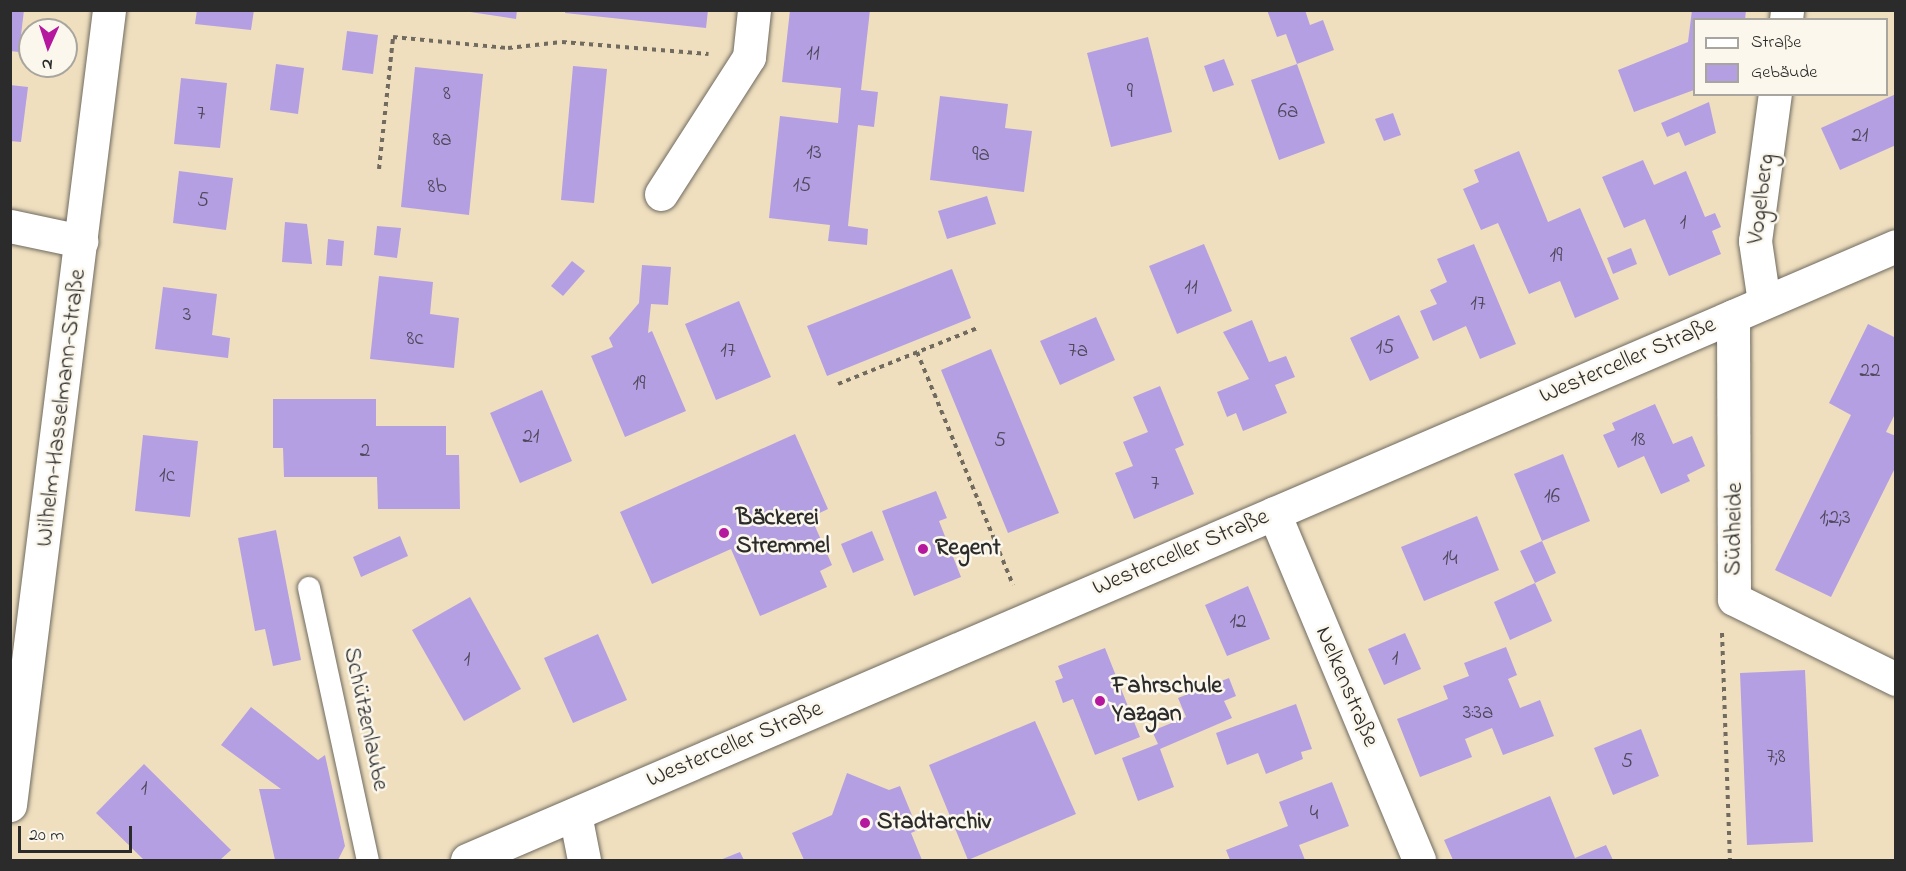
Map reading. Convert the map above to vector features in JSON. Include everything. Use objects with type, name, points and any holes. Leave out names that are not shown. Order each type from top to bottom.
[{"type":"street","name":"Wilhelm-Hasselmann-Straße","points":[[10,805],[109,10]]},
{"type":"street","points":[[661,194],[749,57],[754,10]]},
{"type":"street","name":"Vogelberg","points":[[1764,302],[1755,241],[1775,96]]},
{"type":"street","points":[[10,226],[81,241]]},
{"type":"street","name":"Westerceller Straße","points":[[467,861],[1896,246]]},
{"type":"street","name":"Südheide","points":[[1733,316],[1734,599],[1896,679]]},
{"type":"street","name":"Nelkenstraße","points":[[1274,513],[1419,861]]},
{"type":"street","points":[[575,814],[584,861]]},
{"type":"lane","name":"Schützenlaube","points":[[309,588],[368,861]]},
{"type":"path","points":[[379,169],[393,37],[508,48],[562,42],[749,57]]},
{"type":"path","points":[[838,384],[977,328]]},
{"type":"path","points":[[917,352],[1027,619]]},
{"type":"path","points":[[1730,861],[1721,619],[1734,599]]},
{"type":"building","points":[[10,10],[24,10],[23,18],[18,18],[18,52],[10,51]]},
{"type":"building","points":[[197,10],[254,10],[251,30],[195,24]]},
{"type":"building","points":[[457,10],[517,10],[516,19]]},
{"type":"building","points":[[566,10],[708,10],[706,28],[565,13]]},
{"type":"building","points":[[790,10],[870,10],[861,90],[878,92],[874,127],[858,125],[848,226],[868,229],[867,245],[828,241],[830,225],[769,218],[780,116],[838,123],[841,88],[782,82]]},
{"type":"building","points":[[1267,10],[1305,10],[1310,25],[1323,20],[1334,50],[1297,64],[1286,34],[1277,37]]},
{"type":"building","points":[[1692,10],[1746,10],[1745,18],[1693,18],[1693,90],[1634,112],[1618,70],[1688,42]]},
{"type":"building","points":[[347,31],[378,35],[373,74],[342,70]]},
{"type":"building","points":[[1148,37],[1172,132],[1111,147],[1087,53]]},
{"type":"building","points":[[1224,59],[1234,85],[1213,92],[1204,66]]},
{"type":"building","points":[[276,64],[304,68],[298,114],[270,110]]},
{"type":"building","points":[[1297,64],[1325,143],[1279,160],[1251,80]]},
{"type":"building","points":[[573,66],[607,69],[594,203],[561,200]]},
{"type":"building","points":[[415,67],[483,74],[469,215],[401,207]]},
{"type":"building","points":[[181,78],[227,83],[220,148],[174,144]]},
{"type":"building","points":[[10,85],[28,87],[21,142],[10,141]]},
{"type":"building","points":[[1896,94],[1896,145],[1840,170],[1821,128]]},
{"type":"building","points":[[940,96],[1008,104],[1005,128],[1032,131],[1024,192],[930,180]]},
{"type":"building","points":[[1709,102],[1716,133],[1685,146],[1679,132],[1667,137],[1661,123]]},
{"type":"building","points":[[1393,113],[1401,135],[1384,141],[1375,119]]},
{"type":"building","points":[[1519,151],[1548,222],[1580,208],[1619,299],[1575,318],[1560,281],[1529,294],[1498,223],[1481,230],[1463,189],[1479,182],[1474,170]]},
{"type":"building","points":[[1643,160],[1654,185],[1686,171],[1705,217],[1715,213],[1721,227],[1712,231],[1721,254],[1669,276],[1645,219],[1624,228],[1602,177]]},
{"type":"building","points":[[179,171],[233,178],[226,230],[173,223]]},
{"type":"building","points":[[987,196],[996,224],[947,239],[938,211]]},
{"type":"building","points":[[285,222],[307,224],[312,264],[282,262]]},
{"type":"building","points":[[377,226],[401,228],[397,258],[374,255]]},
{"type":"building","points":[[328,239],[344,241],[342,266],[326,265]]},
{"type":"building","points":[[1204,244],[1232,311],[1177,334],[1149,266]]},
{"type":"building","points":[[1474,244],[1516,344],[1480,359],[1466,326],[1433,341],[1420,311],[1437,304],[1430,290],[1447,282],[1437,259]]},
{"type":"building","points":[[1631,248],[1637,264],[1613,274],[1607,258]]},
{"type":"building","points":[[572,261],[585,271],[563,296],[551,286]]},
{"type":"building","points":[[642,265],[671,267],[668,305],[651,304],[648,333],[652,331],[686,411],[625,437],[591,356],[613,347],[609,338],[639,303]]},
{"type":"building","points":[[952,269],[971,318],[827,376],[807,326]]},
{"type":"building","points":[[379,276],[433,282],[430,314],[459,318],[454,368],[370,359]]},
{"type":"building","points":[[163,287],[217,294],[212,335],[230,338],[228,358],[155,349]]},
{"type":"building","points":[[739,301],[771,377],[716,400],[685,324]]},
{"type":"building","points":[[1399,315],[1419,358],[1370,381],[1350,338]]},
{"type":"building","points":[[1096,317],[1115,360],[1060,385],[1040,341]]},
{"type":"building","points":[[1252,320],[1269,362],[1286,356],[1295,377],[1275,385],[1287,413],[1243,431],[1236,413],[1227,417],[1217,392],[1249,379],[1223,332]]},
{"type":"building","points":[[1868,324],[1896,338],[1896,412],[1886,432],[1896,436],[1896,466],[1831,597],[1775,570],[1851,415],[1829,403]]},
{"type":"building","points":[[991,349],[1059,513],[1008,533],[941,370]]},
{"type":"building","points":[[1160,386],[1184,445],[1175,449],[1194,494],[1134,519],[1115,473],[1133,466],[1123,442],[1148,432],[1133,397]]},
{"type":"building","points":[[542,390],[572,461],[520,483],[490,413]]},
{"type":"building","points":[[273,399],[376,399],[376,426],[446,426],[446,455],[459,455],[460,509],[378,509],[377,477],[284,477],[283,448],[273,448]]},
{"type":"building","points":[[1655,404],[1673,444],[1692,436],[1705,466],[1687,475],[1690,481],[1661,494],[1644,456],[1618,468],[1603,435],[1615,430],[1612,423]]},
{"type":"building","name":"Bäckerei Stremmel","points":[[795,434],[828,509],[811,517],[832,565],[820,571],[827,587],[760,616],[731,549],[652,584],[620,512]]},
{"type":"building","points":[[143,435],[198,441],[190,517],[135,511]]},
{"type":"building","points":[[1563,454],[1590,521],[1542,541],[1514,474]]},
{"type":"building","name":"Regent","points":[[936,491],[947,518],[939,521],[961,577],[914,596],[882,511]]},
{"type":"building","points":[[1477,516],[1499,570],[1424,601],[1401,547]]},
{"type":"building","points":[[276,530],[301,660],[273,666],[265,629],[255,631],[238,538]]},
{"type":"building","points":[[872,531],[884,560],[853,573],[841,544]]},
{"type":"building","points":[[400,536],[408,556],[361,577],[353,557]]},
{"type":"building","points":[[1542,541],[1556,573],[1535,583],[1520,551]]},
{"type":"building","points":[[1535,583],[1552,621],[1510,640],[1494,602]]},
{"type":"building","points":[[1248,586],[1270,639],[1227,656],[1205,605]]},
{"type":"building","points":[[470,597],[521,689],[464,721],[412,630]]},
{"type":"building","points":[[1405,633],[1421,669],[1384,685],[1368,649]]},
{"type":"building","points":[[598,634],[627,700],[573,723],[544,658]]},
{"type":"building","points":[[1506,647],[1517,675],[1508,679],[1520,708],[1540,700],[1554,736],[1503,755],[1492,728],[1465,739],[1472,757],[1420,777],[1397,719],[1448,699],[1443,686],[1469,676],[1464,663]]},
{"type":"building","name":"Fahrschule Yazgan","points":[[1105,648],[1140,737],[1095,755],[1073,699],[1063,703],[1055,681],[1063,678],[1058,666]]},
{"type":"building","points":[[1805,670],[1813,842],[1747,845],[1740,673]]},
{"type":"building","points":[[1229,678],[1236,696],[1224,701],[1232,718],[1160,749],[1174,787],[1138,801],[1122,758],[1158,744],[1152,731],[1186,717],[1178,698]]},
{"type":"building","points":[[1296,704],[1312,749],[1301,752],[1303,759],[1266,774],[1258,753],[1227,765],[1216,733]]},
{"type":"building","points":[[251,707],[318,760],[325,755],[345,846],[338,860],[275,860],[259,789],[281,789],[221,745]]},
{"type":"building","points":[[1035,721],[1076,814],[968,860],[929,765]]},
{"type":"building","points":[[1641,729],[1659,776],[1613,795],[1594,748]]},
{"type":"building","points":[[144,764],[231,850],[220,860],[144,860],[96,813]]},
{"type":"building","name":"Stadtarchiv","points":[[847,773],[889,790],[900,786],[918,830],[911,833],[922,860],[804,860],[792,833],[832,815]]},
{"type":"building","points":[[1332,782],[1349,826],[1299,845],[1305,860],[1230,860],[1226,850],[1288,826],[1279,802]]},
{"type":"building","points":[[1550,796],[1575,858],[1606,845],[1613,860],[1453,860],[1444,840]]},
{"type":"building","points":[[740,852],[744,860],[720,860]]},
{"type":"place","name":"Bäckerei Stremmel","points":[[724,533]]},
{"type":"place","name":"Regent","points":[[923,549]]},
{"type":"place","name":"Fahrschule Yazgan","points":[[1100,701]]},
{"type":"place","name":"Stadtarchiv","points":[[865,823]]}]
